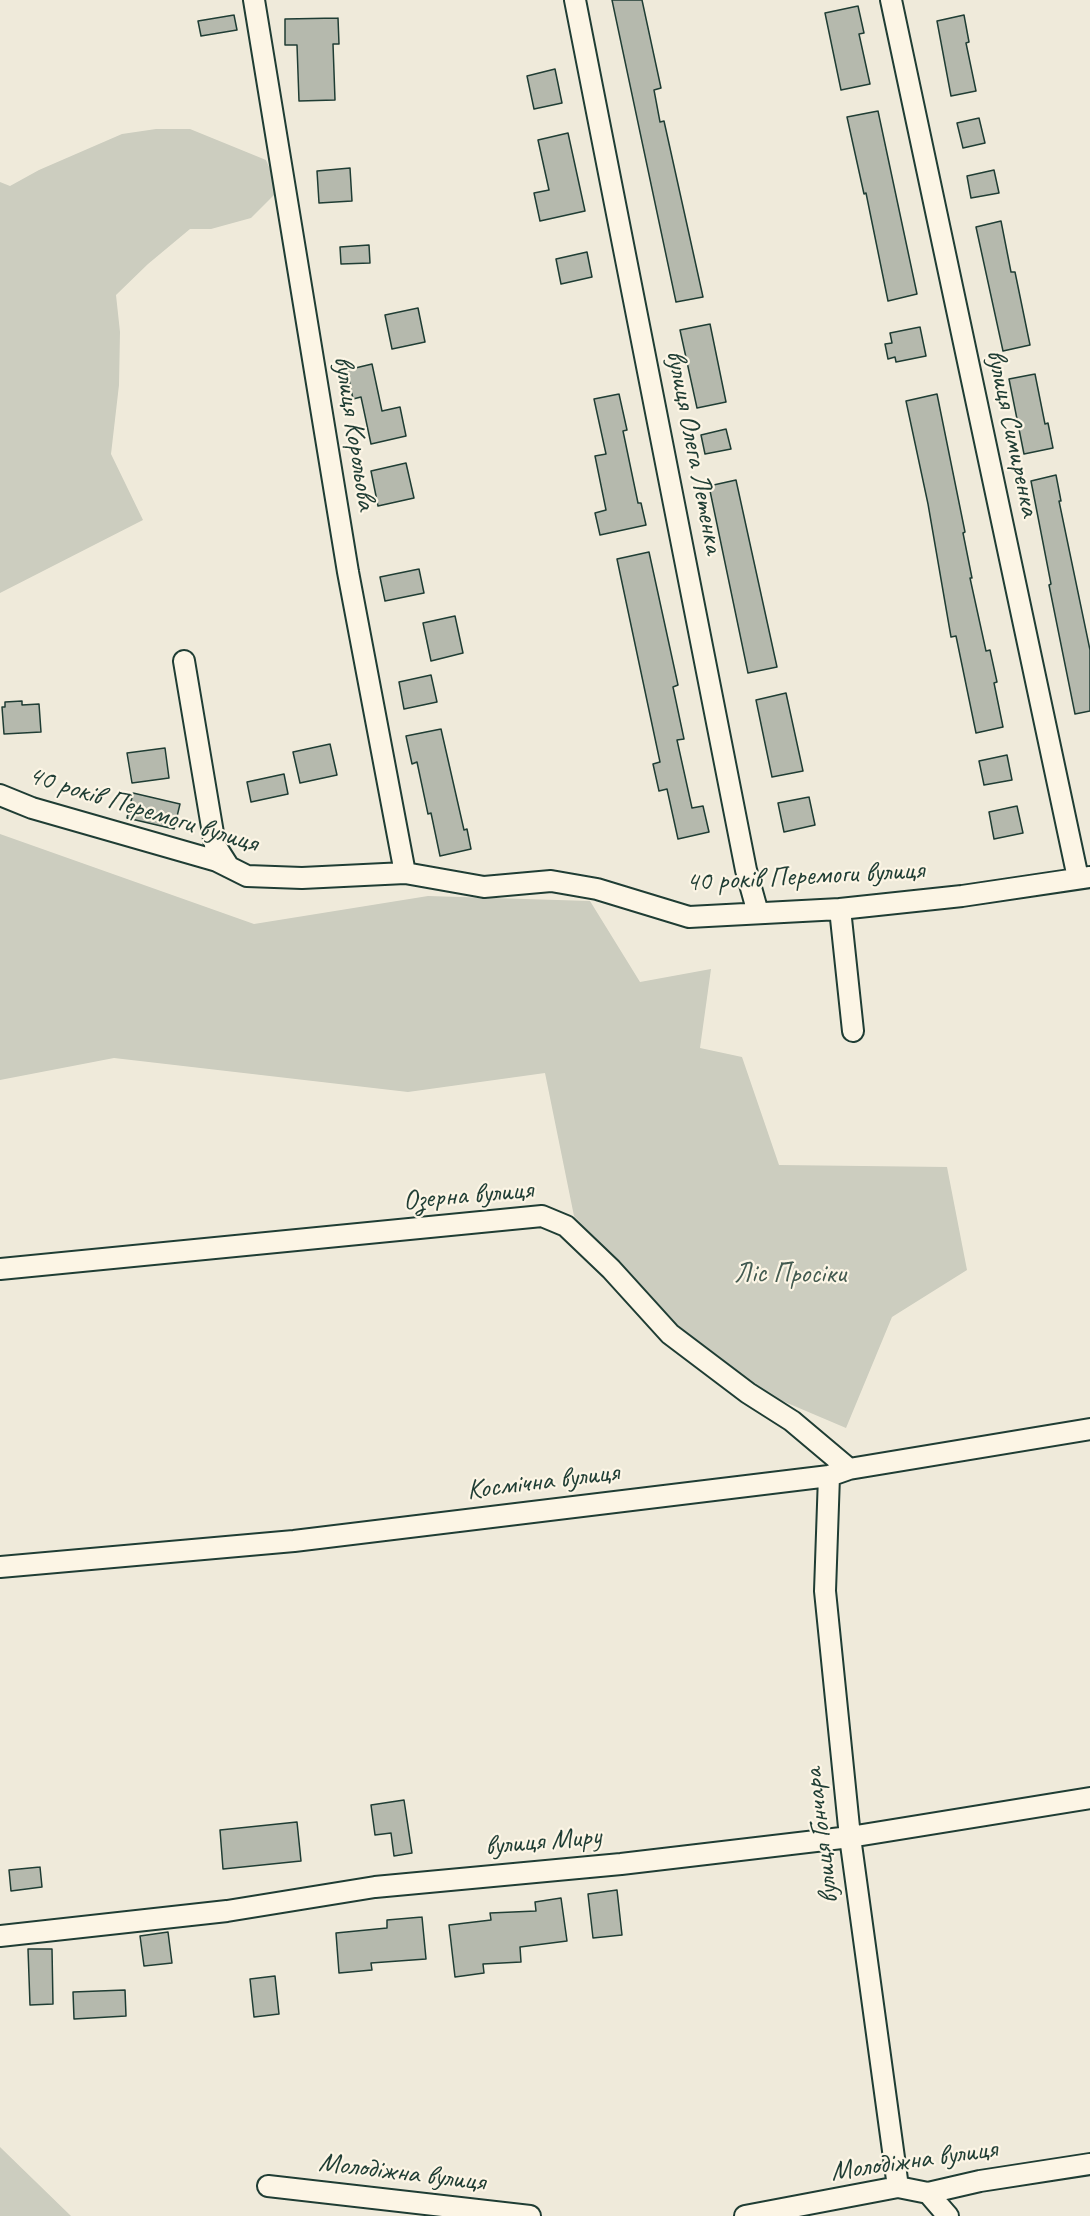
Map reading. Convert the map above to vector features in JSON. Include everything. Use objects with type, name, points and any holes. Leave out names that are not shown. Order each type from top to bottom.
[{"type":"street","name":"вулиця Корольова","points":[[254,0],[348,572],[405,873]]},
{"type":"street","name":"вулиця Олега Летенка","points":[[575,0],[746,870],[759,913]]},
{"type":"street","name":"вулиця Симиренка","points":[[891,0],[1084,878]]},
{"type":"street","points":[[184,661],[215,845],[229,867]]},
{"type":"street","name":"40 років Перемоги вулиця","points":[[0,795],[32,808],[217,861],[247,876],[291,877],[405,873],[484,887],[551,881],[597,889],[689,917],[840,909],[962,896],[1084,878]]},
{"type":"street","points":[[840,909],[853,1031]]},
{"type":"street","name":"Озерна вулиця","points":[[0,1269],[542,1216],[566,1226],[611,1269],[670,1334],[748,1394],[792,1421],[849,1469]]},
{"type":"street","name":"Космічна вулиця","points":[[0,1567],[294,1541],[829,1476],[849,1469],[1090,1429]]},
{"type":"street","name":"вулиця Гончара","points":[[829,1476],[825,1590],[850,1837],[898,2187]]},
{"type":"street","name":"вулиця Миру","points":[[0,1936],[227,1911],[375,1887],[633,1862],[850,1837],[1090,1798]]},
{"type":"street","name":"Молодіжна вулиця","points":[[745,2216],[898,2187],[928,2193],[980,2181],[1090,2164]]},
{"type":"street","name":"Молодіжна вулиця","points":[[268,2186],[530,2216]]},
{"type":"street","points":[[928,2193],[948,2216]]},
{"type":"green space","points":[[156,129],[190,129],[266,160],[273,176],[274,195],[251,218],[211,229],[190,229],[148,264],[116,295],[120,332],[119,385],[111,454],[143,520],[0,593],[0,182],[10,186],[39,170],[122,134]]},
{"type":"green space","name":"Ліс Просіки","points":[[0,834],[254,924],[428,896],[590,901],[640,982],[711,969],[700,1048],[742,1057],[779,1165],[947,1167],[967,1270],[892,1317],[846,1428],[766,1394],[673,1322],[574,1216],[545,1073],[408,1092],[114,1058],[0,1080]]},
{"type":"green space","points":[[0,2147],[71,2216],[0,2216]]},
{"type":"building","points":[[612,0],[642,0],[661,88],[654,90],[660,122],[664,121],[703,297],[676,302]]},
{"type":"building","points":[[858,6],[864,33],[859,34],[870,84],[841,90],[825,13]]},
{"type":"building","points":[[234,15],[237,30],[201,36],[198,21]]},
{"type":"building","points":[[964,15],[969,42],[966,43],[976,91],[951,96],[937,21]]},
{"type":"building","points":[[338,18],[339,44],[333,44],[335,100],[299,101],[297,45],[285,45],[285,19]]},
{"type":"building","points":[[555,69],[562,103],[534,109],[527,76]]},
{"type":"building","points":[[878,111],[917,294],[888,301],[866,193],[864,194],[847,117]]},
{"type":"building","points":[[979,118],[985,143],[963,148],[957,123]]},
{"type":"building","points":[[568,133],[585,211],[540,221],[534,193],[549,190],[538,140]]},
{"type":"building","points":[[350,168],[352,201],[319,203],[317,171]]},
{"type":"building","points":[[994,170],[999,193],[971,198],[967,176]]},
{"type":"building","points":[[1001,221],[1011,272],[1015,272],[1030,345],[1003,351],[976,227]]},
{"type":"building","points":[[369,245],[370,263],[341,264],[340,247]]},
{"type":"building","points":[[587,252],[592,277],[561,284],[556,259]]},
{"type":"building","points":[[418,308],[425,342],[392,349],[385,315]]},
{"type":"building","points":[[710,324],[726,402],[697,408],[680,330]]},
{"type":"building","points":[[920,327],[926,356],[896,362],[895,357],[888,359],[885,344],[892,343],[890,333]]},
{"type":"building","points":[[372,364],[382,411],[400,407],[406,436],[371,444],[361,397],[353,399],[347,370]]},
{"type":"building","points":[[1035,374],[1045,424],[1048,423],[1053,448],[1024,454],[1009,379]]},
{"type":"building","points":[[619,394],[627,430],[623,431],[638,503],[641,503],[646,525],[600,535],[595,513],[606,510],[595,456],[606,454],[594,399]]},
{"type":"building","points":[[937,394],[965,532],[963,533],[972,578],[970,578],[986,651],[990,650],[1003,727],[976,733],[956,636],[951,637],[928,504],[906,401]]},
{"type":"building","points":[[726,429],[731,449],[705,454],[701,435]]},
{"type":"building","points":[[406,463],[414,498],[378,506],[371,471]]},
{"type":"building","points":[[1056,475],[1061,501],[1059,501],[1090,650],[1090,711],[1075,714],[1031,481]]},
{"type":"building","points":[[736,480],[777,667],[748,673],[709,486]]},
{"type":"building","points":[[649,552],[678,685],[673,687],[684,739],[677,740],[692,808],[703,806],[709,832],[678,839],[667,789],[659,791],[653,764],[660,762],[617,559]]},
{"type":"building","points":[[419,569],[424,593],[385,601],[380,577]]},
{"type":"building","points":[[455,616],[463,653],[431,661],[423,623]]},
{"type":"building","points":[[431,675],[437,702],[404,709],[399,682]]},
{"type":"building","points":[[786,693],[803,771],[772,777],[756,700]]},
{"type":"building","points":[[22,701],[22,705],[39,704],[41,732],[4,734],[2,707],[5,707],[5,702]]},
{"type":"building","points":[[441,729],[464,830],[467,829],[471,849],[440,856],[417,762],[412,764],[406,736]]},
{"type":"building","points":[[330,744],[337,775],[300,783],[293,752]]},
{"type":"building","points":[[165,748],[169,778],[132,783],[127,753]]},
{"type":"building","points":[[1007,755],[1012,780],[984,785],[979,761]]},
{"type":"building","points":[[284,774],[288,794],[251,802],[247,782]]},
{"type":"building","points":[[133,793],[180,804],[174,829],[127,818]]},
{"type":"building","points":[[809,797],[815,825],[784,832],[778,803]]},
{"type":"building","points":[[1017,806],[1023,833],[994,839],[989,812]]},
{"type":"building","points":[[404,1800],[412,1853],[394,1856],[391,1833],[375,1835],[371,1805]]},
{"type":"building","points":[[297,1822],[301,1861],[223,1869],[220,1830]]},
{"type":"building","points":[[40,1867],[42,1887],[11,1891],[9,1870]]},
{"type":"building","points":[[617,1890],[622,1935],[593,1938],[588,1894]]},
{"type":"building","points":[[561,1898],[567,1941],[520,1947],[521,1962],[483,1964],[484,1973],[455,1977],[449,1925],[491,1920],[490,1913],[536,1911],[535,1902]]},
{"type":"building","points":[[422,1917],[426,1959],[371,1963],[372,1970],[339,1973],[336,1933],[387,1928],[387,1920]]},
{"type":"building","points":[[168,1932],[172,1963],[144,1966],[140,1936]]},
{"type":"building","points":[[28,1949],[52,1949],[53,2004],[30,2005]]},
{"type":"building","points":[[275,1976],[279,2014],[254,2017],[250,1979]]},
{"type":"building","points":[[125,1990],[126,2016],[74,2019],[73,1992]]}]
